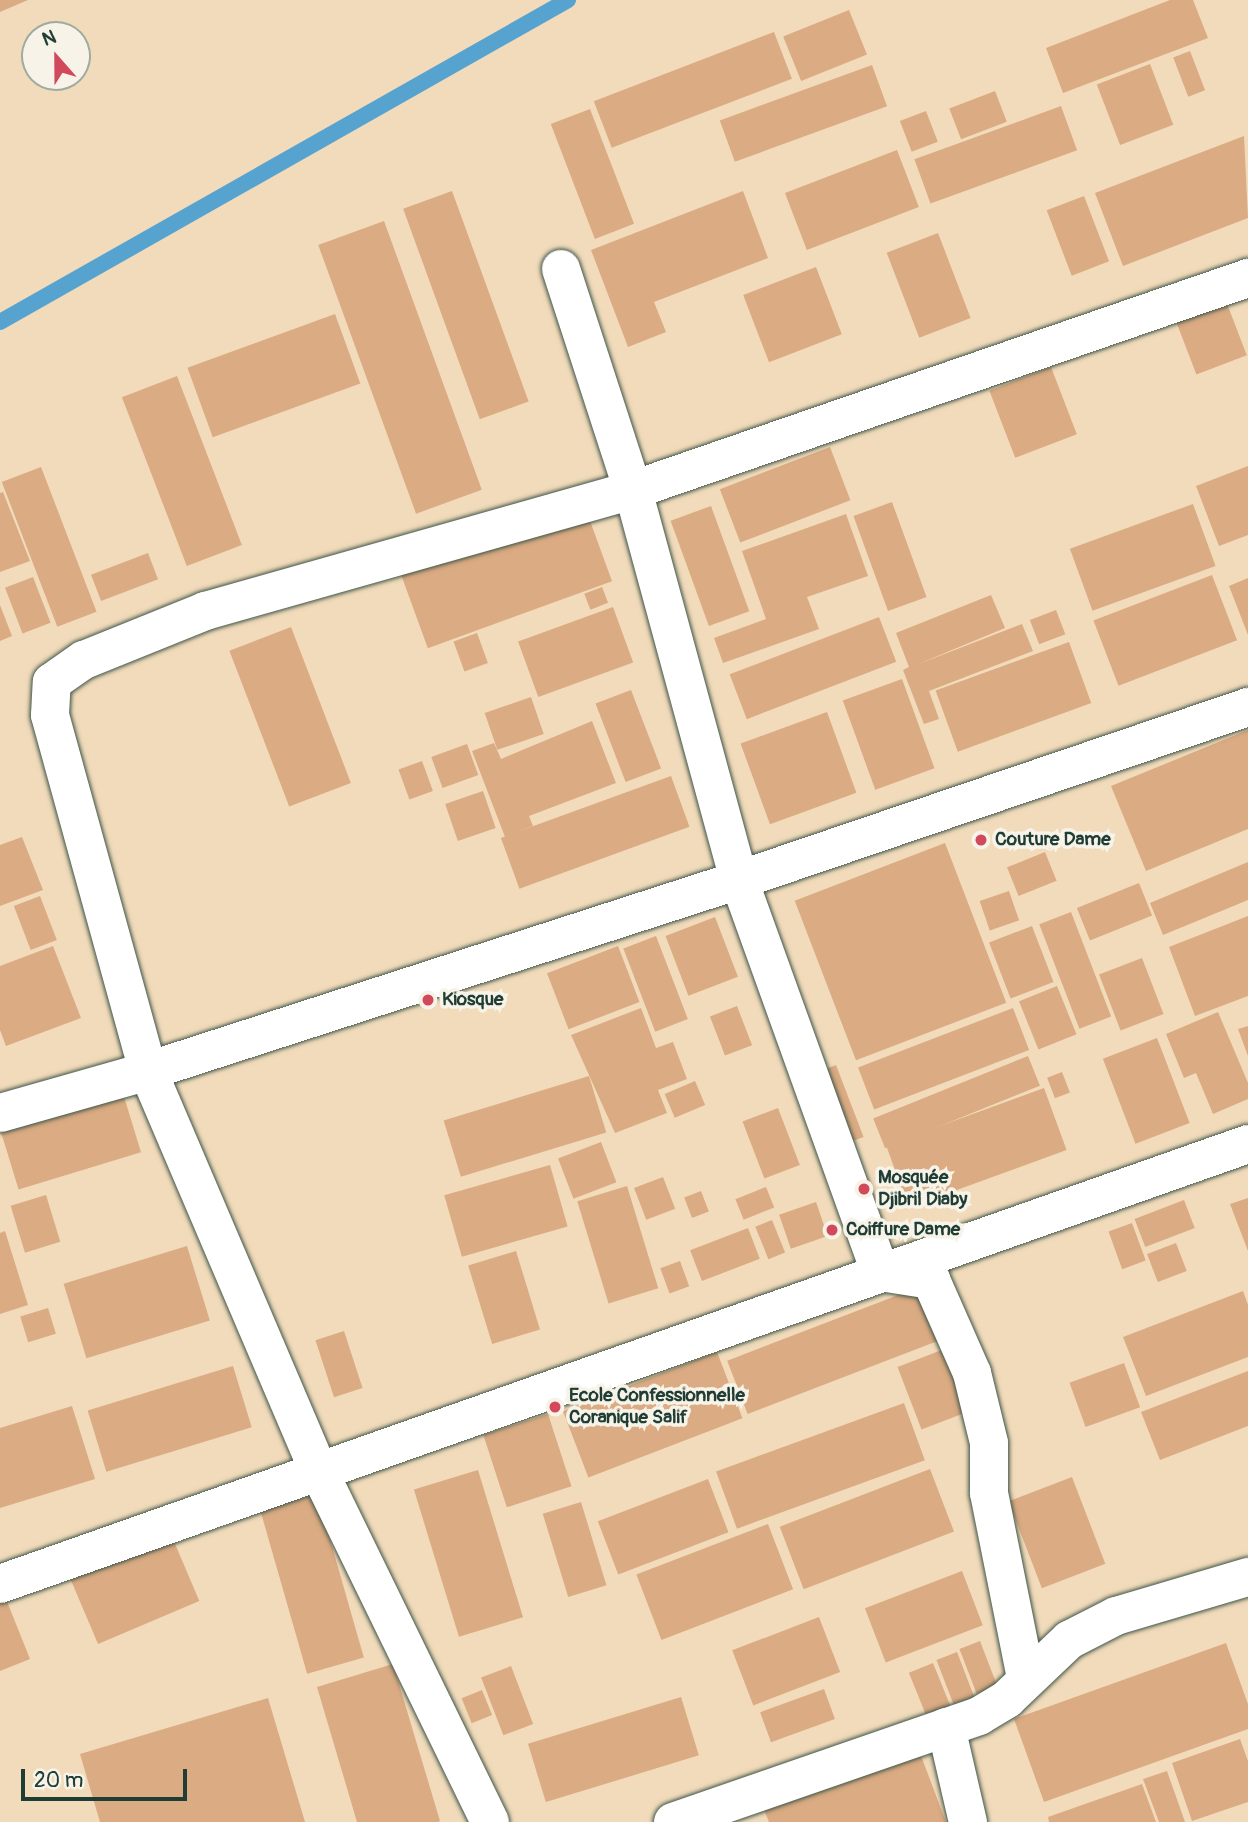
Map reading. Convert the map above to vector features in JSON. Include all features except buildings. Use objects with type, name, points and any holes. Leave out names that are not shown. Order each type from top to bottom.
[{"type":"street","points":[[561,269],[633,490],[739,880],[880,1272]]},
{"type":"street","points":[[490,1822],[319,1472],[148,1072],[50,715],[52,682],[84,660],[205,611],[633,490],[1248,278]]},
{"type":"street","points":[[0,1113],[148,1072],[739,880],[1248,707]]},
{"type":"street","points":[[0,1584],[1248,1144]]},
{"type":"street","points":[[880,1272],[931,1280],[972,1373],[989,1443],[989,1493],[1026,1679]]},
{"type":"street","points":[[673,1822],[946,1727],[1007,1699],[1069,1640],[1116,1616],[1248,1577]]},
{"type":"street","points":[[946,1727],[968,1822]]},
{"type":"waterway","points":[[0,322],[568,0]]},
{"type":"place","name":"Couture Dame","points":[[981,840]]},
{"type":"place","name":"Kiosque","points":[[428,1000]]},
{"type":"place","name":"Mosquée Djibril Diaby","points":[[864,1189]]},
{"type":"place","name":"Coiffure Dame","points":[[832,1230]]},
{"type":"place","name":"Ecole Confessionnelle Coranique Salif","points":[[555,1407]]}]
